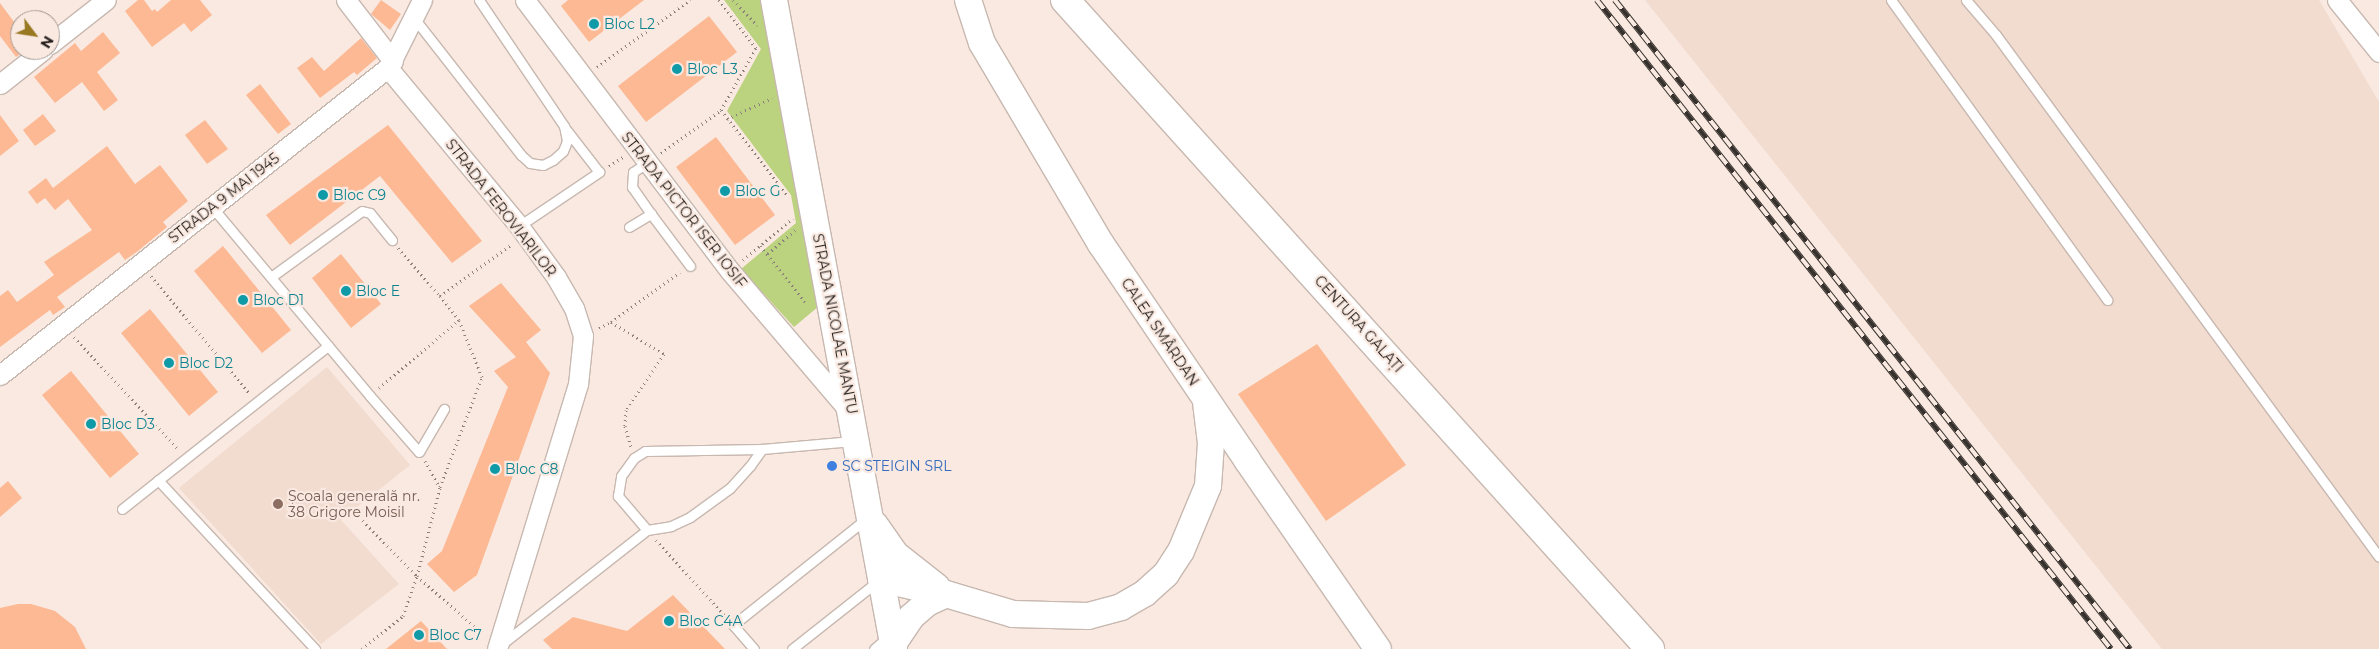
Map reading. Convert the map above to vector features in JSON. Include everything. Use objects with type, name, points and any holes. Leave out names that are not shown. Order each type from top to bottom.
[{"type":"highway","name":"CENTURA GALAȚI","points":[[1065,0],[1308,267],[1650,649]]},
{"type":"street","points":[[60,36],[106,0]]},
{"type":"street","name":"STRADA FEROVIARILOR","points":[[346,0],[391,65],[556,277],[574,308],[582,336],[578,384],[500,648]]},
{"type":"street","name":"STRADA 9 MAI 1945","points":[[0,375],[391,65],[422,0]]},
{"type":"street","name":"STRADA PICTOR ISER IOSIF","points":[[525,0],[641,156],[730,271],[851,414]]},
{"type":"street","name":"STRADA NICOLAE MANTU","points":[[774,0],[870,516],[881,579],[888,644]]},
{"type":"street","name":"CALEA SMÂRDAN","points":[[968,0],[982,43],[1101,244],[1204,398],[1378,649]]},
{"type":"street","points":[[2337,0],[2379,52]]},
{"type":"street","points":[[0,84],[30,60]]},
{"type":"street","points":[[881,579],[946,594],[1013,614],[1088,616],[1121,607],[1145,593],[1166,574],[1181,551],[1208,486],[1211,443],[1204,398]]},
{"type":"street","points":[[1208,486],[1236,465],[1247,460]]},
{"type":"street","points":[[870,516],[882,538],[896,554],[946,594]]},
{"type":"street","points":[[888,644],[911,617],[927,603],[946,594]]},
{"type":"lane","points":[[479,0],[564,126],[599,172],[522,231]]},
{"type":"lane","points":[[1891,0],[2107,300]]},
{"type":"lane","points":[[1966,0],[2002,43],[2379,557]]},
{"type":"lane","points":[[414,18],[520,155],[530,163],[543,165],[553,160],[563,151],[567,141],[564,126]]},
{"type":"lane","points":[[641,156],[633,172],[632,187],[690,266]]},
{"type":"lane","points":[[212,207],[419,452],[444,409]]},
{"type":"lane","points":[[271,277],[362,211],[370,213],[392,240]]},
{"type":"lane","points":[[629,227],[652,214]]},
{"type":"lane","points":[[122,509],[328,346]]},
{"type":"lane","points":[[647,530],[618,496],[621,476],[634,458],[645,451],[762,449],[856,441]]},
{"type":"lane","points":[[500,648],[647,530],[671,526],[690,517],[730,488],[750,466],[762,449]]},
{"type":"lane","points":[[158,480],[315,649]]},
{"type":"lane","points":[[754,649],[733,625],[870,516]]},
{"type":"lane","points":[[792,649],[881,579]]},
{"type":"path","points":[[582,78],[690,0]]},
{"type":"path","points":[[599,172],[641,156],[721,110],[756,48],[718,0]]},
{"type":"path","points":[[733,0],[759,28],[757,19]]},
{"type":"path","points":[[772,92],[775,106]]},
{"type":"path","points":[[727,119],[773,97]]},
{"type":"path","points":[[721,110],[790,198]]},
{"type":"path","points":[[730,271],[798,214],[799,220]]},
{"type":"path","points":[[767,254],[800,226]]},
{"type":"path","points":[[440,296],[522,231]]},
{"type":"path","points":[[362,649],[402,616],[417,576],[440,488],[482,377],[459,320],[392,240]]},
{"type":"path","points":[[760,246],[805,302]]},
{"type":"path","points":[[140,264],[256,402]]},
{"type":"path","points":[[582,336],[611,322],[690,266]]},
{"type":"path","points":[[370,396],[459,320]]},
{"type":"path","points":[[611,322],[664,354],[626,410],[624,426],[634,458]]},
{"type":"path","points":[[63,325],[186,458]]},
{"type":"path","points":[[419,452],[440,488]]},
{"type":"path","points":[[359,517],[417,576],[500,648]]},
{"type":"path","points":[[647,530],[733,625]]},
{"type":"shaded area","points":[[1645,0],[2319,0],[2379,102],[2379,649],[2162,649]]},
{"type":"shaded area","name":"Școala generală nr. 38 Grigore Moisil","points":[[327,367],[410,465],[341,520],[399,584],[321,644],[179,488]]},
{"type":"green space","points":[[724,0],[766,0],[819,306],[794,327],[741,269],[796,223],[791,195],[727,111],[761,49]]},
{"type":"building","points":[[138,0],[144,0],[152,11],[155,9],[157,12],[171,0],[200,0],[212,15],[191,32],[184,23],[152,47],[125,11]]},
{"type":"building","points":[[381,0],[401,14],[390,30],[371,14]]},
{"type":"building","name":"Bloc L2","points":[[568,0],[644,0],[589,42],[561,6]]},
{"type":"building","points":[[0,3],[10,16],[10,49],[0,36]]},
{"type":"building","name":"Bloc L3","points":[[709,16],[737,52],[646,122],[618,86]]},
{"type":"building","points":[[103,32],[120,53],[97,72],[118,100],[104,111],[82,82],[55,103],[34,77],[54,60],[60,60],[60,55],[75,43],[81,51]]},
{"type":"building","points":[[361,38],[377,58],[357,75],[354,72],[320,98],[297,68],[312,57],[324,71]]},
{"type":"building","points":[[260,84],[291,124],[278,134],[246,95]]},
{"type":"building","points":[[43,114],[56,131],[35,146],[23,130]]},
{"type":"building","points":[[0,115],[19,141],[0,156]]},
{"type":"building","points":[[205,120],[228,149],[207,164],[185,135]]},
{"type":"building","name":"Bloc C9","points":[[388,125],[482,241],[452,263],[380,176],[290,245],[266,215]]},
{"type":"building","name":"Bloc G","points":[[716,137],[775,215],[735,245],[676,167]]},
{"type":"building","points":[[107,146],[135,184],[160,165],[188,201],[163,222],[167,227],[138,251],[125,260],[119,252],[57,297],[65,307],[53,315],[50,310],[0,347],[0,296],[8,290],[17,302],[54,275],[44,262],[92,230],[68,199],[55,210],[45,198],[37,204],[28,192],[46,178],[53,188]]},
{"type":"building","name":"Bloc D1","points":[[223,246],[291,330],[262,353],[194,271]]},
{"type":"building","name":"Bloc E","points":[[341,254],[381,304],[351,328],[312,278]]},
{"type":"building","name":"Bloc C8","points":[[501,283],[541,330],[526,342],[550,373],[477,575],[454,592],[427,564],[442,551],[508,387],[494,371],[516,357],[469,306]]},
{"type":"building","name":"Bloc D2","points":[[150,309],[218,392],[189,416],[121,333]]},
{"type":"building","points":[[1317,344],[1406,465],[1326,521],[1238,394]]},
{"type":"building","name":"Bloc D3","points":[[71,371],[139,454],[110,478],[42,395]]},
{"type":"building","points":[[8,481],[22,498],[0,517],[0,488]]},
{"type":"building","name":"Bloc C4A","points":[[673,595],[725,649],[552,649],[543,640],[573,617],[627,631]]},
{"type":"building","points":[[18,604],[31,604],[55,611],[75,627],[86,649],[0,649],[0,608]]},
{"type":"building","name":"Bloc C7","points":[[421,621],[447,649],[386,649]]},
{"type":"railway","points":[[1597,0],[2111,649]]},
{"type":"railway","points":[[1615,0],[2130,649]]},
{"type":"place","name":"Bloc L2","points":[[594,24]]},
{"type":"place","name":"Bloc L3","points":[[677,69]]},
{"type":"place","name":"Bloc G","points":[[725,191]]},
{"type":"place","name":"Bloc C9","points":[[323,195]]},
{"type":"place","name":"Bloc E","points":[[346,291]]},
{"type":"place","name":"Bloc D1","points":[[243,300]]},
{"type":"place","name":"Bloc D2","points":[[169,363]]},
{"type":"place","name":"Bloc D3","points":[[91,424]]},
{"type":"place","name":"SC STEIGIN SRL","points":[[832,466]]},
{"type":"place","name":"Bloc C8","points":[[495,469]]},
{"type":"place","name":"Școala generală nr. 38 Grigore Moisil","points":[[278,504]]},
{"type":"place","name":"Bloc C4A","points":[[669,621]]},
{"type":"place","name":"Bloc C7","points":[[419,635]]}]
